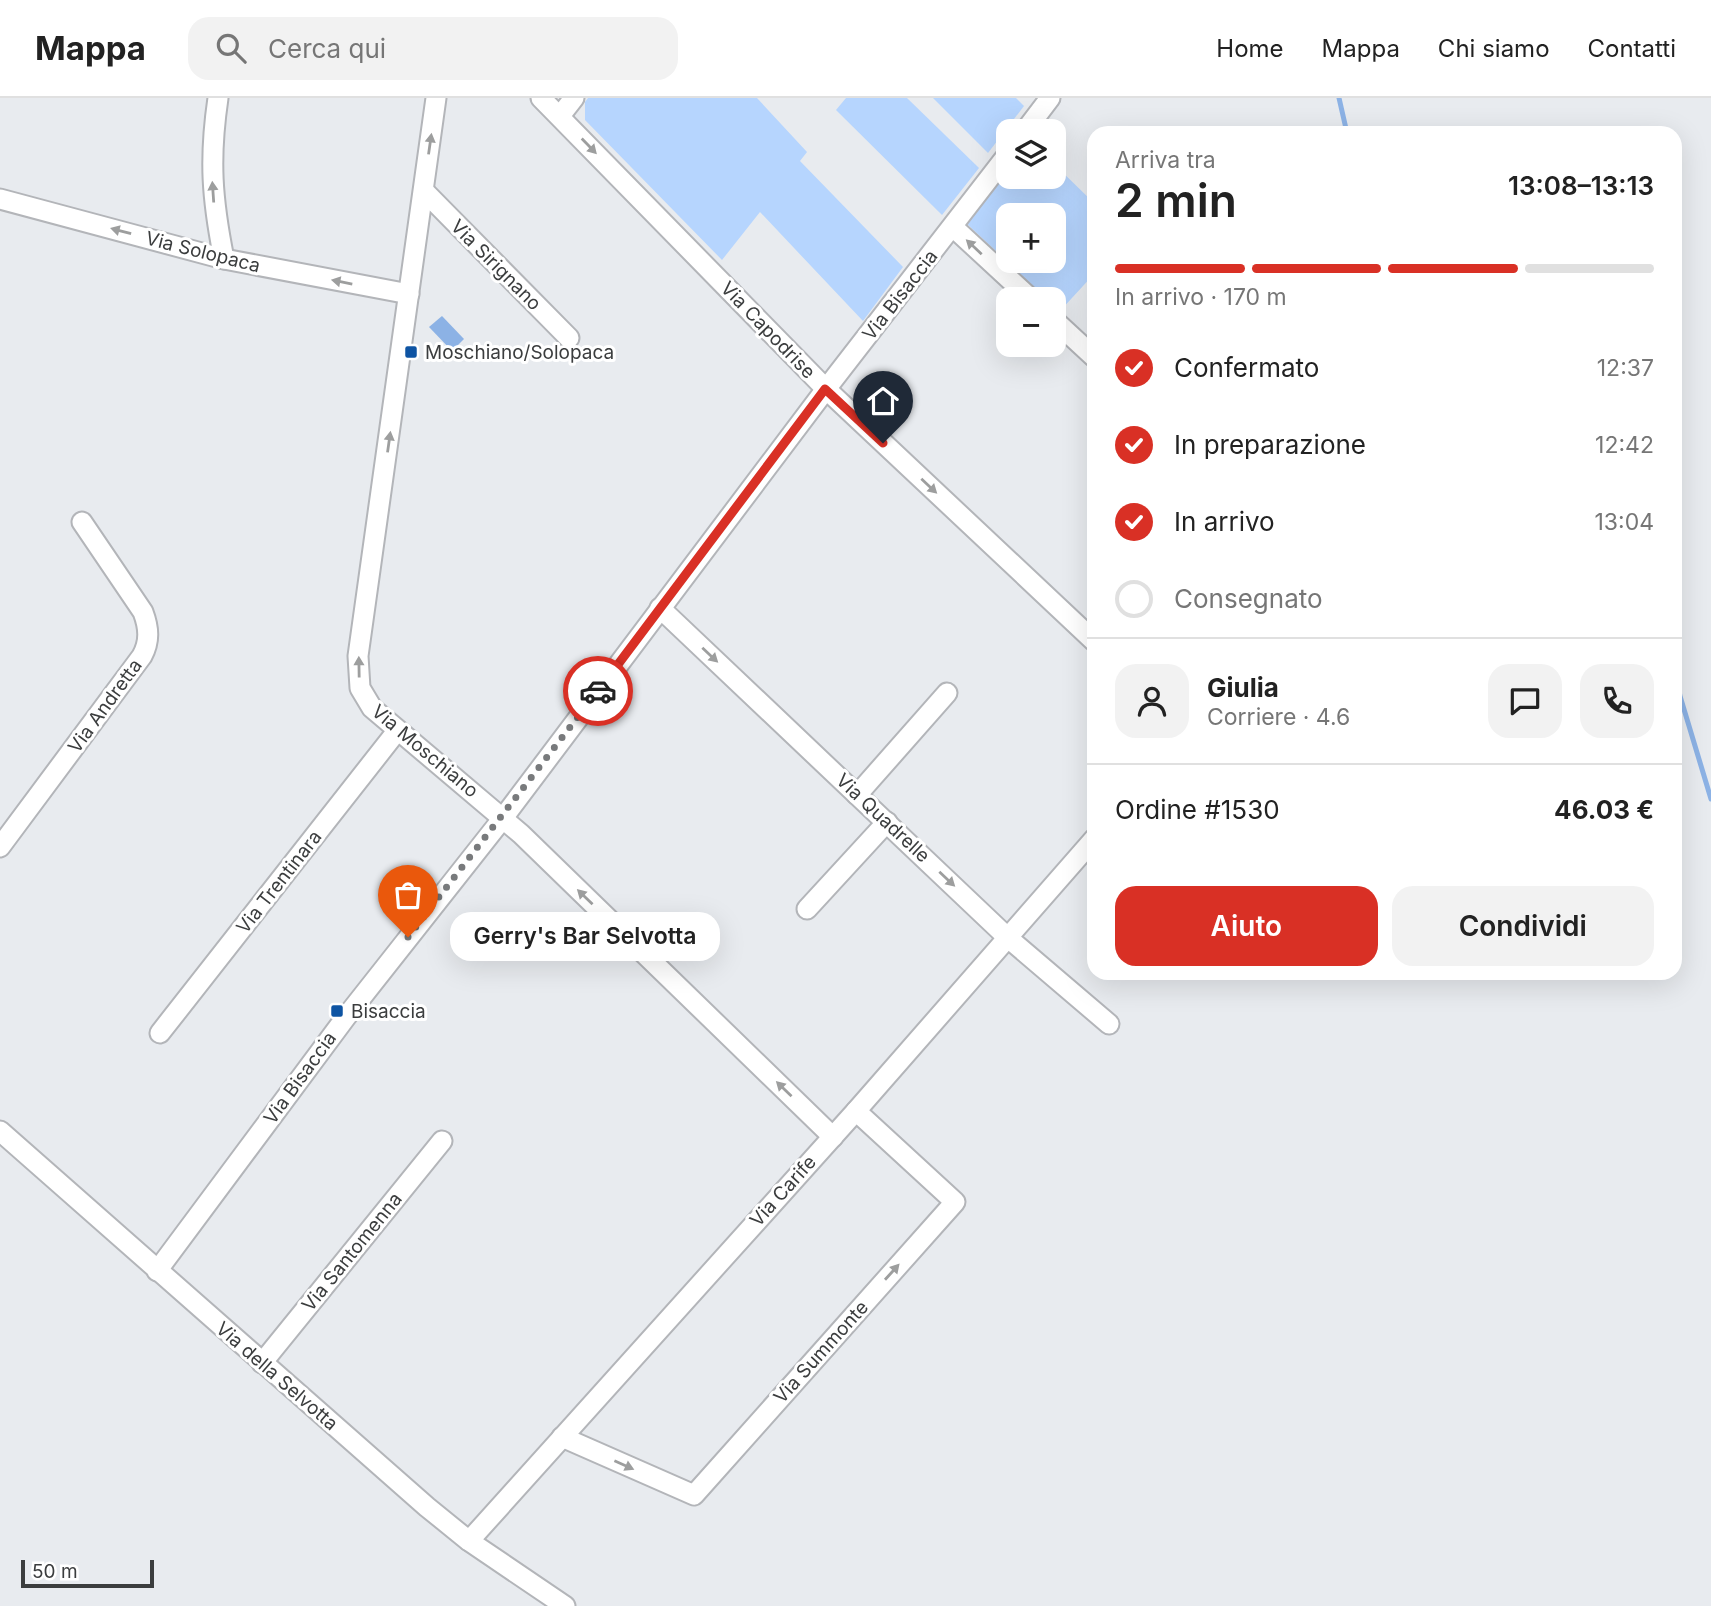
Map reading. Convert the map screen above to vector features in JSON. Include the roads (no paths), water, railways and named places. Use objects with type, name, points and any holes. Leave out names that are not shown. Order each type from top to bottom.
[{"type":"street","points":[[218,98],[212,181],[224,259]]},
{"type":"street","name":"Via Moschiano","points":[[436,98],[358,662],[362,695],[397,731],[503,818],[833,1137]]},
{"type":"street","name":"Via Capodrise","points":[[541,98],[825,389],[1087,634]]},
{"type":"street","points":[[560,116],[574,98]]},
{"type":"street","points":[[1034,119],[1050,98]]},
{"type":"street","name":"Via Bisaccia","points":[[158,1272],[346,1017],[503,818],[825,389],[996,170]]},
{"type":"street","name":"Via Sirignano","points":[[424,191],[569,338]]},
{"type":"street","name":"Via Solopaca","points":[[0,199],[224,259],[409,294]]},
{"type":"street","points":[[953,227],[1018,287]]},
{"type":"street","points":[[1066,331],[1087,351]]},
{"type":"street","name":"Via Andretta","points":[[0,847],[142,656],[147,645],[148,628],[144,611],[82,522]]},
{"type":"street","name":"Via Quadrelle","points":[[660,608],[1007,937],[1109,1024]]},
{"type":"street","points":[[858,795],[947,693]]},
{"type":"street","name":"Via Trentinara","points":[[160,1033],[397,731]]},
{"type":"street","points":[[807,909],[887,822]]},
{"type":"street","name":"Via Carife","points":[[469,1541],[833,1137],[1087,847]]},
{"type":"street","name":"Via Summonte","points":[[562,1437],[694,1495],[955,1202],[856,1111]]},
{"type":"street","name":"Via della Selvotta","points":[[0,1131],[427,1507],[469,1541],[565,1606]]},
{"type":"street","name":"Via Santomenna","points":[[262,1363],[442,1141]]},
{"type":"waterway","points":[[1339,98],[1345,126]]},
{"type":"waterway","points":[[1682,703],[1711,799]]},
{"type":"place","name":"Moschiano/Solopaca","points":[[411,352]]},
{"type":"place","name":"Gerry's Bar Selvotta","points":[[408,937]]},
{"type":"place","name":"Bisaccia","points":[[337,1011]]}]
